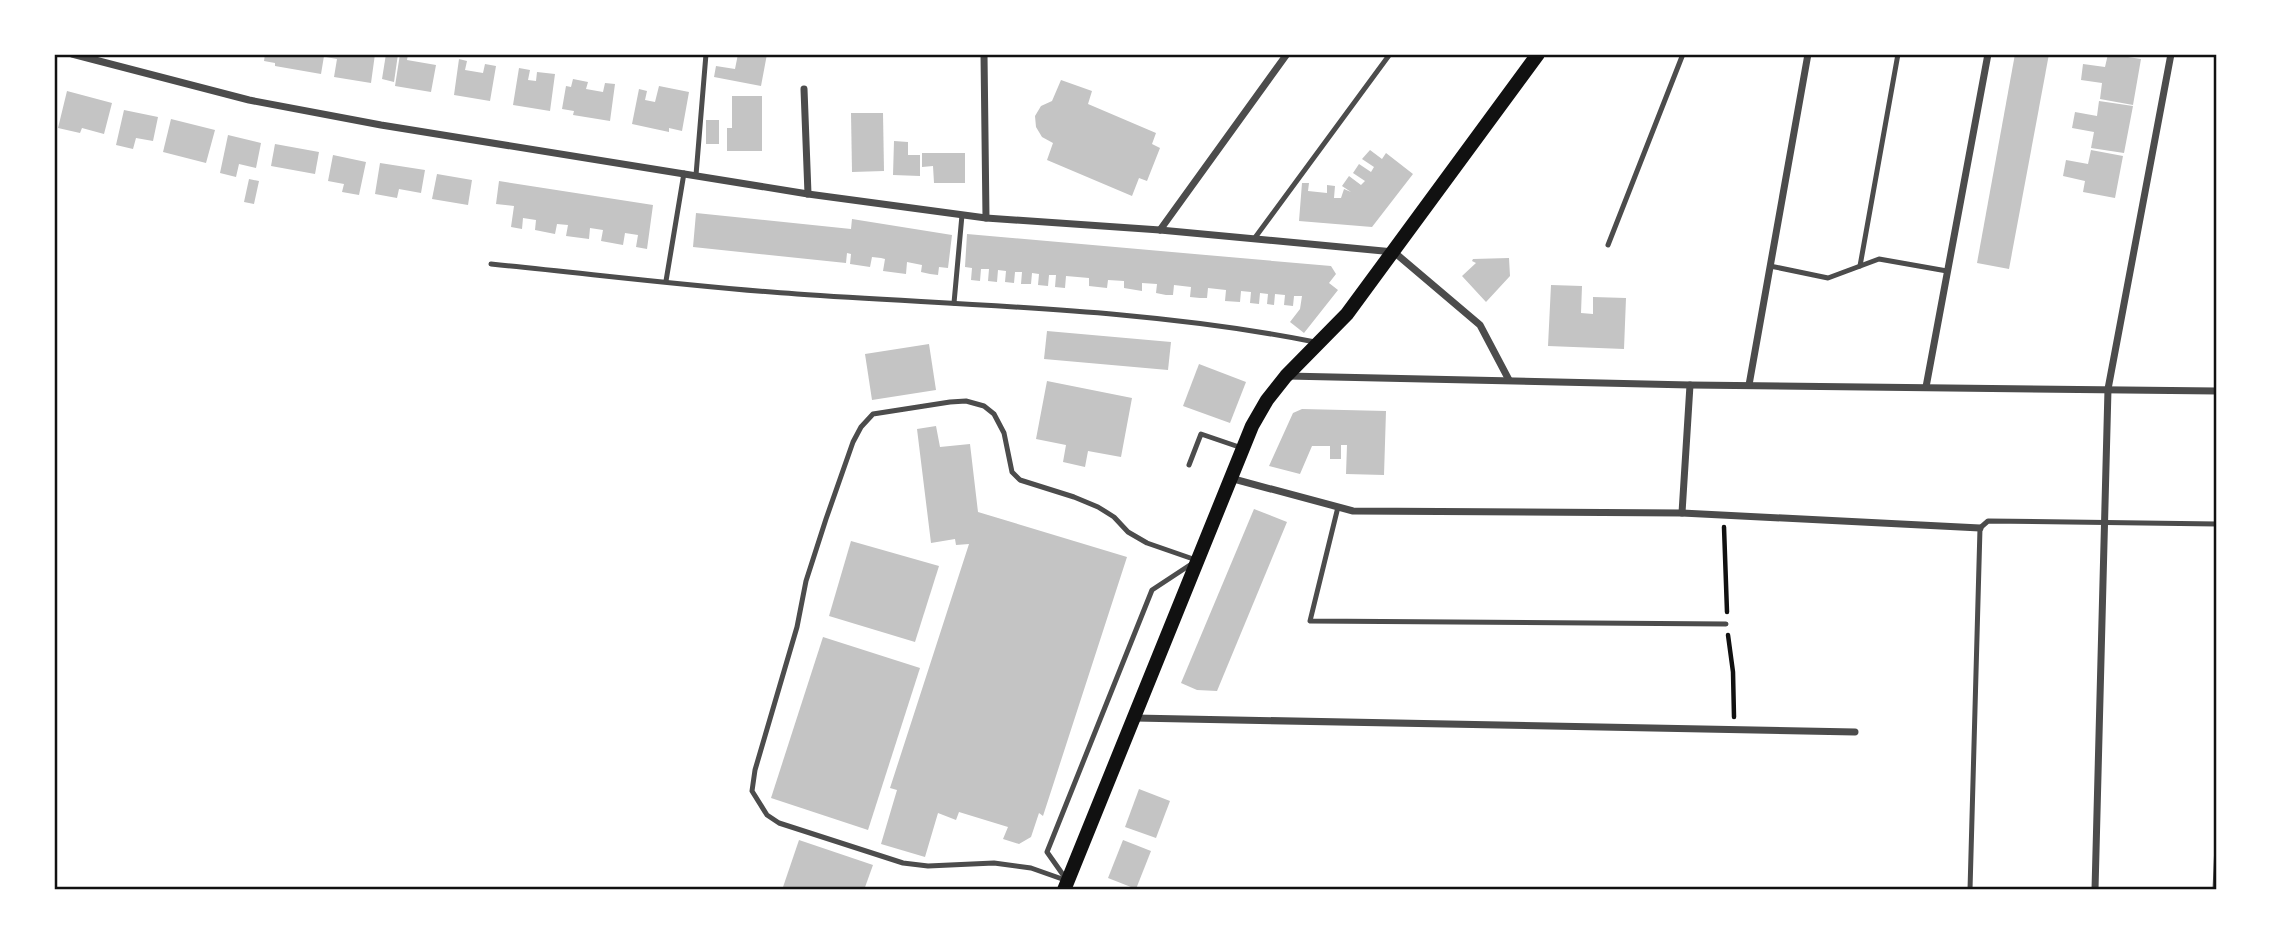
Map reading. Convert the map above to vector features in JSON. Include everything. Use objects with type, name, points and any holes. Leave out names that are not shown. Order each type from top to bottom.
[{"type":"main road","points":[[1066,886],[1242,448],[1267,400],[1286,376],[1347,314],[1538,54]]},
{"type":"street","points":[[72,54],[262,102],[381,125],[807,194],[986,218],[1394,251],[1480,325],[1509,380]]},
{"type":"street","points":[[984,54],[986,218]]},
{"type":"street","points":[[1160,230],[1287,54]]},
{"type":"street","points":[[1749,385],[1808,54]]},
{"type":"street","points":[[1926,387],[1988,54]]},
{"type":"street","points":[[2095,890],[2108,389],[2171,54]]},
{"type":"street","points":[[804,89],[807,194]]},
{"type":"street","points":[[1286,376],[1690,385],[2217,391]]},
{"type":"street","points":[[1682,513],[1690,385]]},
{"type":"street","points":[[1230,478],[1353,511],[1682,513],[1980,528]]},
{"type":"street","points":[[1133,718],[1855,732]]},
{"type":"lane","points":[[696,176],[706,54]]},
{"type":"lane","points":[[1254,239],[1390,54]]},
{"type":"lane","points":[[1608,245],[1683,54]]},
{"type":"lane","points":[[1860,266],[1898,54]]},
{"type":"lane","points":[[666,281],[684,173]]},
{"type":"lane","points":[[954,303],[962,215]]},
{"type":"lane","points":[[1770,266],[1828,278],[1879,259],[1947,271]]},
{"type":"lane","points":[[491,264],[795,294],[1080,311],[1244,328],[1318,343]]},
{"type":"lane","points":[[1066,886],[1031,868],[994,863],[928,866],[903,863],[779,822],[767,815],[752,791],[755,770],[797,627],[806,581],[847,456],[861,426],[873,414],[950,402],[966,401],[984,406],[995,414],[1004,433],[1012,472],[1020,480],[1086,502],[1114,517],[1128,532],[1147,543],[1197,560]]},
{"type":"lane","points":[[1189,465],[1201,434],[1242,448]]},
{"type":"lane","points":[[1338,507],[1310,621],[1726,624]]},
{"type":"lane","points":[[1970,890],[1980,528],[1988,521],[2217,524]]},
{"type":"lane","points":[[1066,886],[1047,852],[1132,639],[1152,590],[1197,560]]},
{"type":"lane","points":[[2215,890],[2217,844]]},
{"type":"building","points":[[265,54],[324,56],[321,74],[275,66],[275,63],[264,61]]},
{"type":"building","points":[[326,54],[375,54],[371,83],[334,77],[337,59],[326,57]]},
{"type":"building","points":[[386,54],[398,54],[394,82],[382,79]]},
{"type":"building","points":[[400,54],[408,54],[407,60],[436,65],[431,92],[395,86]]},
{"type":"building","points":[[738,54],[767,54],[761,86],[714,77],[716,66],[735,69]]},
{"type":"building","points":[[2015,54],[2049,54],[2009,269],[1977,263]]},
{"type":"building","points":[[2108,54],[2141,59],[2133,105],[2100,99],[2102,83],[2081,80],[2083,64],[2105,67]]},
{"type":"building","points":[[459,59],[467,61],[465,70],[483,73],[485,64],[496,66],[490,101],[454,95]]},
{"type":"building","points":[[519,68],[530,70],[528,80],[536,81],[537,72],[555,74],[550,111],[513,105]]},
{"type":"building","points":[[573,79],[588,82],[586,89],[603,92],[605,83],[615,84],[610,121],[573,115],[574,111],[562,109],[566,86],[571,87]]},
{"type":"building","points":[[1061,80],[1092,91],[1088,104],[1156,133],[1152,144],[1160,148],[1147,181],[1139,178],[1132,196],[1047,160],[1053,143],[1042,137],[1036,127],[1035,116],[1041,106],[1052,101]]},
{"type":"building","points":[[659,86],[689,92],[682,131],[669,128],[669,132],[632,124],[639,89],[647,91],[645,100],[655,102]]},
{"type":"building","points":[[67,91],[112,103],[104,134],[82,128],[80,133],[58,128]]},
{"type":"building","points":[[732,96],[762,96],[762,151],[727,151],[727,128],[732,128]]},
{"type":"building","points":[[2099,101],[2133,106],[2124,153],[2091,148],[2094,132],[2072,128],[2075,112],[2097,116]]},
{"type":"building","points":[[124,110],[158,117],[153,141],[136,138],[133,149],[116,145]]},
{"type":"building","points":[[851,113],[883,113],[884,171],[852,172]]},
{"type":"building","points":[[171,119],[215,130],[206,163],[163,152]]},
{"type":"building","points":[[706,120],[719,120],[719,144],[706,144]]},
{"type":"building","points":[[228,135],[261,143],[256,168],[239,164],[236,177],[220,173]]},
{"type":"building","points":[[894,141],[908,142],[908,155],[920,155],[920,176],[893,175]]},
{"type":"building","points":[[275,144],[319,152],[315,174],[271,166]]},
{"type":"building","points":[[1370,150],[1382,159],[1386,153],[1413,174],[1372,227],[1299,221],[1302,183],[1309,183],[1308,191],[1327,193],[1327,185],[1335,186],[1334,198],[1341,198],[1344,189],[1351,192],[1342,186],[1349,176],[1361,185],[1365,181],[1353,173],[1359,164],[1371,172],[1374,167],[1362,159]]},
{"type":"building","points":[[2091,150],[2123,156],[2115,198],[2083,192],[2085,181],[2063,176],[2066,160],[2088,164]]},
{"type":"building","points":[[922,153],[965,153],[965,183],[934,183],[933,166],[922,167]]},
{"type":"building","points":[[333,155],[366,162],[359,195],[342,192],[344,184],[328,181]]},
{"type":"building","points":[[380,163],[425,170],[421,193],[399,189],[397,198],[375,194]]},
{"type":"building","points":[[437,174],[472,180],[468,205],[432,199]]},
{"type":"building","points":[[249,179],[259,181],[254,204],[244,202]]},
{"type":"building","points":[[499,181],[653,205],[647,249],[636,247],[638,235],[625,233],[623,245],[601,241],[603,230],[590,228],[589,239],[566,236],[568,225],[557,224],[555,234],[535,230],[536,220],[523,218],[522,229],[511,227],[514,206],[496,204]]},
{"type":"building","points":[[696,213],[851,229],[852,219],[952,235],[948,268],[939,267],[938,275],[930,274],[921,272],[922,265],[907,262],[906,274],[883,271],[885,259],[881,258],[872,257],[870,267],[850,264],[851,254],[847,253],[846,263],[693,247]]},
{"type":"building","points":[[967,234],[1331,266],[1336,274],[1329,283],[1338,290],[1304,333],[1290,322],[1300,309],[1302,296],[1294,296],[1293,306],[1284,305],[1285,295],[1275,294],[1274,305],[1267,304],[1268,294],[1260,293],[1259,304],[1250,303],[1251,292],[1241,291],[1240,302],[1225,301],[1226,290],[1208,288],[1207,298],[1200,298],[1190,297],[1191,287],[1174,285],[1173,295],[1166,295],[1156,293],[1157,284],[1142,283],[1142,291],[1124,288],[1124,281],[1108,280],[1107,288],[1089,286],[1089,278],[1066,276],[1065,288],[1055,287],[1056,275],[1049,275],[1048,286],[1038,285],[1039,274],[1032,273],[1031,284],[1021,284],[1022,272],[1015,272],[1014,283],[1005,282],[1006,271],[998,270],[997,282],[988,281],[989,269],[981,269],[980,281],[971,280],[972,268],[965,267]]},
{"type":"building","points":[[1509,258],[1510,276],[1486,302],[1462,276],[1476,263],[1473,259]]},
{"type":"building","points":[[1551,285],[1582,286],[1581,313],[1593,314],[1593,297],[1626,298],[1624,349],[1548,346]]},
{"type":"building","points":[[1047,331],[1171,342],[1168,370],[1044,359]]},
{"type":"building","points":[[929,344],[936,390],[872,400],[865,354]]},
{"type":"building","points":[[1199,364],[1246,382],[1230,423],[1183,406]]},
{"type":"building","points":[[1047,381],[1132,398],[1121,457],[1088,451],[1085,467],[1063,462],[1066,445],[1036,439]]},
{"type":"building","points":[[1302,409],[1386,411],[1384,475],[1346,474],[1347,445],[1341,445],[1341,459],[1330,459],[1330,446],[1312,446],[1300,474],[1269,466],[1293,413]]},
{"type":"building","points":[[936,426],[940,447],[970,444],[978,512],[1127,557],[1043,816],[1039,813],[1031,837],[1019,844],[1003,839],[1008,827],[959,812],[956,820],[938,813],[925,857],[881,844],[897,790],[890,788],[969,544],[956,545],[955,539],[931,543],[917,429]]},
{"type":"building","points":[[1254,509],[1287,522],[1217,691],[1197,690],[1181,683]]},
{"type":"building","points":[[851,541],[939,566],[915,642],[829,616]]},
{"type":"building","points":[[823,637],[920,668],[868,830],[771,798]]},
{"type":"building","points":[[1139,789],[1170,801],[1156,838],[1125,827]]},
{"type":"building","points":[[799,840],[873,865],[864,890],[782,890]]},
{"type":"building","points":[[1123,840],[1151,851],[1136,889],[1108,878]]}]
